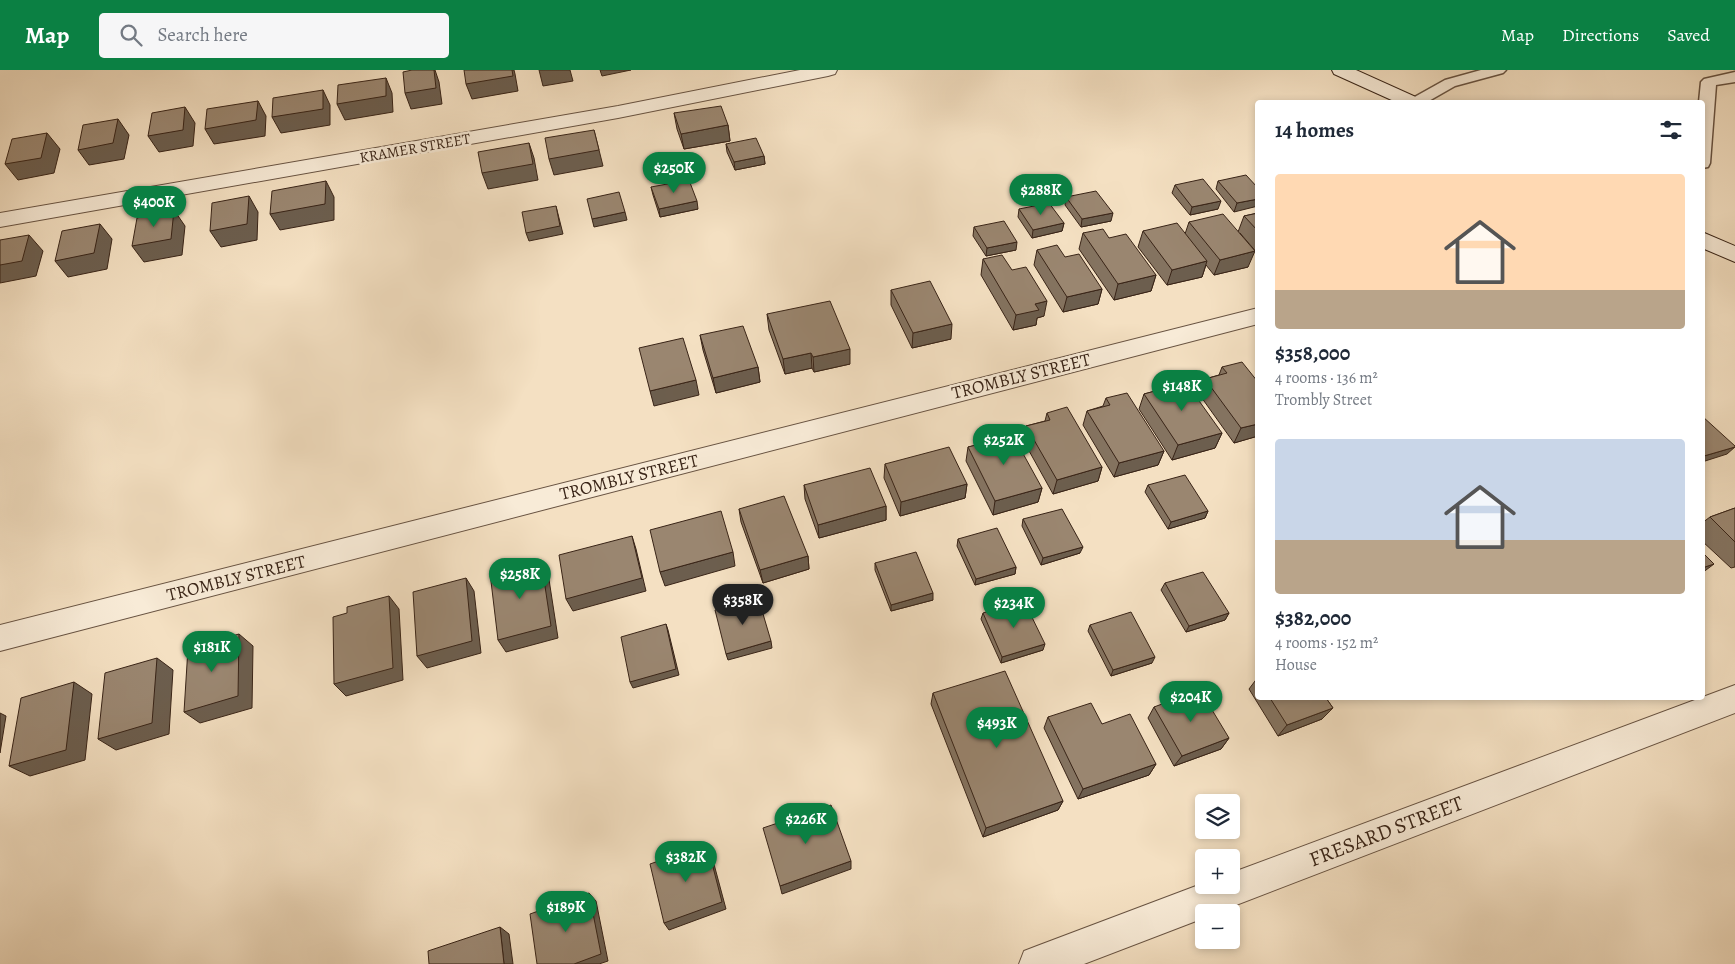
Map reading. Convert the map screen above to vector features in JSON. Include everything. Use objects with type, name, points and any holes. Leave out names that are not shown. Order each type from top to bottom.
[{"type":"street","name":"KRAMER STREET","points":[[0,220],[618,112],[828,70]]},
{"type":"street","points":[[1342,70],[1407,100]]},
{"type":"street","points":[[1705,240],[1735,255]]},
{"type":"street","name":"TROMBLY STREET","points":[[0,638],[1255,317]]},
{"type":"street","name":"FRESARD STREET","points":[[1037,964],[1735,699]]},
{"type":"lane","points":[[1420,100],[1450,83],[1498,70]]},
{"type":"lane","points":[[1705,133],[1710,82],[1735,76]]},
{"type":"building","points":[[434,70],[436,88],[405,93],[403,72]]},
{"type":"building","points":[[464,70],[512,70],[513,76],[466,84]]},
{"type":"building","points":[[386,78],[386,96],[337,104],[338,85]]},
{"type":"building","points":[[323,90],[323,109],[272,117],[273,98]]},
{"type":"building","points":[[258,101],[256,120],[205,129],[207,109]]},
{"type":"building","points":[[721,106],[728,125],[681,134],[674,113]]},
{"type":"building","points":[[185,107],[183,130],[148,136],[152,113]]},
{"type":"building","points":[[118,119],[113,143],[78,150],[83,125]]},
{"type":"building","points":[[594,130],[599,150],[549,159],[545,138]]},
{"type":"building","points":[[47,133],[41,158],[5,164],[12,139]]},
{"type":"building","points":[[756,138],[764,156],[734,162],[726,144]]},
{"type":"building","points":[[529,143],[533,164],[482,173],[478,152]]},
{"type":"building","points":[[1246,175],[1255,185],[1255,200],[1237,203],[1218,181]]},
{"type":"building","points":[[1203,179],[1221,201],[1192,207],[1175,185]]},
{"type":"building","points":[[689,180],[697,201],[659,209],[651,187]]},
{"type":"building","points":[[326,181],[325,204],[270,214],[272,191]]},
{"type":"building","points":[[1096,191],[1113,213],[1082,219],[1066,197]]},
{"type":"building","points":[[619,192],[625,212],[592,219],[587,199]]},
{"type":"building","points":[[249,196],[247,224],[210,231],[212,203]]},
{"type":"building","points":[[1049,203],[1064,223],[1033,230],[1019,209]]},
{"type":"building","points":[[556,206],[560,226],[526,233],[522,212]]},
{"type":"building","points":[[174,210],[171,239],[132,246],[137,218]]},
{"type":"building","points":[[1223,214],[1255,251],[1220,260],[1189,222]]},
{"type":"building","points":[[1255,214],[1255,228],[1244,216]]},
{"type":"building","points":[[1004,221],[1017,242],[987,248],[974,227]]},
{"type":"building","points":[[1177,223],[1207,261],[1172,270],[1143,231]]},
{"type":"building","points":[[100,224],[94,253],[55,261],[62,231]]},
{"type":"building","points":[[1103,229],[1109,238],[1126,234],[1156,275],[1118,284],[1083,233]]},
{"type":"building","points":[[29,235],[22,261],[0,265],[0,240]]},
{"type":"building","points":[[1057,245],[1065,257],[1079,254],[1102,289],[1067,297],[1037,250]]},
{"type":"building","points":[[1002,255],[1012,270],[1026,267],[1047,301],[1035,304],[1039,310],[1016,315],[983,259]]},
{"type":"building","points":[[930,281],[952,324],[913,333],[891,290]]},
{"type":"building","points":[[830,301],[850,349],[813,357],[811,353],[783,359],[767,314]]},
{"type":"building","points":[[743,326],[758,367],[713,378],[700,335]]},
{"type":"building","points":[[683,338],[696,380],[650,391],[639,348]]},
{"type":"building","points":[[1242,362],[1255,378],[1255,425],[1241,428],[1205,379],[1227,373],[1222,367]]},
{"type":"building","points":[[1182,377],[1222,433],[1178,445],[1144,394],[1166,388],[1162,382]]},
{"type":"building","points":[[1127,393],[1164,451],[1119,463],[1087,411],[1110,405],[1106,398]]},
{"type":"building","points":[[1067,407],[1102,467],[1057,480],[1026,426],[1050,420],[1047,413]]},
{"type":"building","points":[[1705,419],[1735,446],[1705,456]]},
{"type":"building","points":[[1010,430],[1042,488],[995,501],[968,447],[980,444],[978,439]]},
{"type":"building","points":[[949,447],[967,484],[901,502],[885,464]]},
{"type":"building","points":[[870,468],[886,506],[818,525],[804,485]]},
{"type":"building","points":[[1185,475],[1208,511],[1171,522],[1148,485]]},
{"type":"building","points":[[784,496],[808,556],[760,570],[739,509]]},
{"type":"building","points":[[1735,508],[1735,542],[1710,517]]},
{"type":"building","points":[[1062,509],[1083,547],[1043,558],[1023,519]]},
{"type":"building","points":[[721,511],[733,552],[660,572],[650,530]]},
{"type":"building","points":[[997,528],[1016,567],[976,579],[958,539]]},
{"type":"building","points":[[632,536],[642,578],[566,599],[559,555]]},
{"type":"building","points":[[916,552],[933,593],[891,605],[875,563]]},
{"type":"building","points":[[1705,555],[1714,564],[1705,567]]},
{"type":"building","points":[[541,560],[551,626],[498,640],[490,573]]},
{"type":"building","points":[[1203,572],[1229,613],[1189,626],[1165,583]]},
{"type":"building","points":[[466,578],[472,641],[417,656],[413,592]]},
{"type":"building","points":[[389,596],[393,668],[334,684],[333,617],[347,613],[347,607]]},
{"type":"building","points":[[758,597],[771,641],[726,654],[715,610]]},
{"type":"building","points":[[1024,601],[1045,644],[1002,657],[983,613]]},
{"type":"building","points":[[1131,612],[1155,657],[1113,670],[1090,625]]},
{"type":"building","points":[[666,624],[676,669],[630,682],[621,637]]},
{"type":"building","points":[[239,634],[238,696],[184,712],[188,648]]},
{"type":"building","points":[[157,658],[152,723],[98,739],[105,673]]},
{"type":"building","points":[[1005,671],[1063,801],[986,828],[933,693]]},
{"type":"building","points":[[74,682],[66,750],[9,766],[21,698]]},
{"type":"building","points":[[1200,690],[1229,738],[1182,756],[1154,707]]},
{"type":"building","points":[[1271,700],[1327,700],[1333,708],[1287,725]]},
{"type":"building","points":[[1091,703],[1102,724],[1130,714],[1156,764],[1083,789],[1048,717]]},
{"type":"building","points":[[831,805],[851,861],[780,886],[763,828]]},
{"type":"building","points":[[707,844],[722,902],[664,923],[650,864]]},
{"type":"building","points":[[589,893],[601,954],[574,964],[537,964],[530,914]]},
{"type":"building","points":[[500,927],[504,964],[429,964],[428,951]]}]
